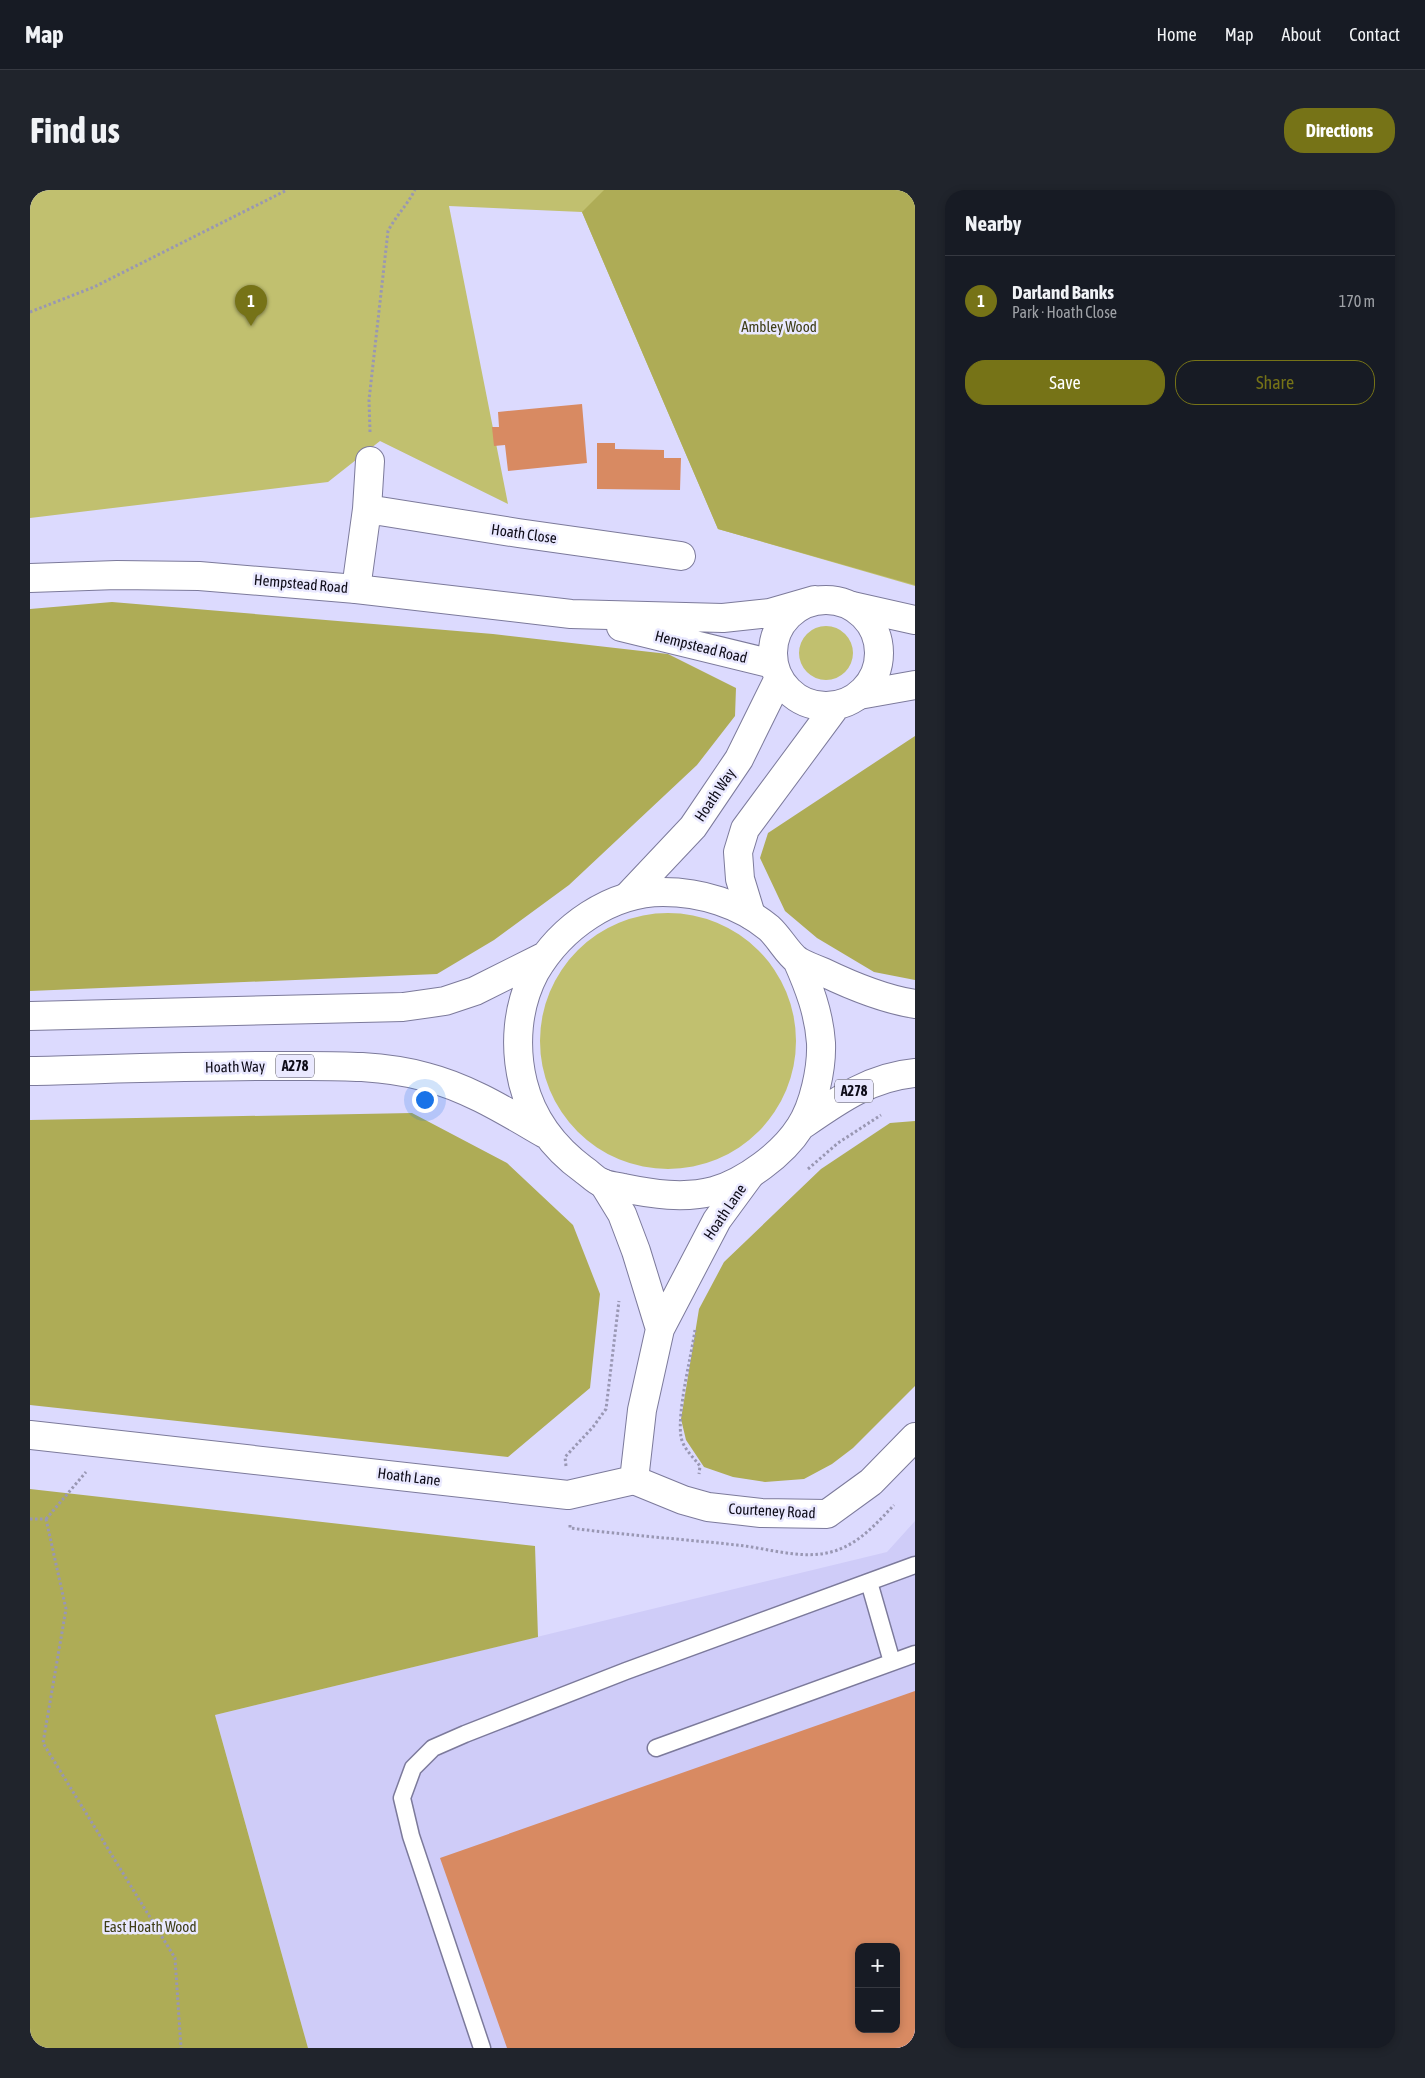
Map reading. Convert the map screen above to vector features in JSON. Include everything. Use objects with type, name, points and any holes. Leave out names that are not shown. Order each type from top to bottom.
[{"type":"street","points":[[356,589],[367,509],[370,461]]},
{"type":"street","name":"Hoath Close","points":[[367,509],[681,556]]},
{"type":"street","name":"Hempstead Road","points":[[30,578],[117,575],[199,576],[356,589],[571,614],[723,618],[770,613],[815,600]]},
{"type":"street","points":[[915,620],[852,606],[833,599],[815,600],[794,610],[779,627],[774,640],[776,671],[791,694],[814,706],[848,701],[915,685]]},
{"type":"street","points":[[751,915],[740,879],[738,852],[745,829],[848,701],[874,679],[880,661],[879,642],[873,626],[863,613],[852,606]]},
{"type":"street","name":"Hempstead Road","points":[[571,614],[776,671]]},
{"type":"street","name":"Hoath Way","points":[[628,896],[693,827],[739,759],[776,671]]},
{"type":"street","points":[[661,892],[690,893],[721,901],[751,915],[771,930],[797,960],[813,997],[821,1044],[817,1085],[801,1126],[784,1145],[750,1175],[714,1191],[686,1195],[654,1194],[602,1183],[571,1160],[547,1134],[528,1102],[519,1065],[517,1038],[521,1012],[529,983],[545,956],[573,926],[598,910],[628,896],[661,892]]},
{"type":"street","points":[[30,1016],[403,1007],[445,1001],[475,991],[545,956]]},
{"type":"street","points":[[797,960],[844,982],[895,1000],[915,1004]]},
{"type":"street","name":"Hoath Way","points":[[30,1071],[246,1066],[344,1066],[388,1070],[427,1077],[463,1089],[547,1134]]},
{"type":"street","name":"A278","points":[[801,1126],[849,1093],[874,1081],[898,1074],[915,1073]]},
{"type":"street","name":"Hoath Lane","points":[[30,1435],[568,1495],[634,1480],[642,1410],[660,1329],[717,1220],[750,1175]]},
{"type":"street","name":"Hoath Lane","points":[[602,1183],[622,1214],[636,1251],[660,1329]]},
{"type":"street","name":"Courteney Road","points":[[634,1480],[702,1506],[761,1513],[827,1514],[871,1482],[915,1437]]},
{"type":"lane","points":[[482,2048],[411,1836],[402,1798],[413,1768],[433,1748],[465,1734],[626,1671],[915,1565]]},
{"type":"lane","points":[[869,1582],[892,1662]]},
{"type":"lane","points":[[656,1748],[915,1654]]},
{"type":"path","points":[[30,312],[94,287],[287,190]]},
{"type":"path","points":[[370,461],[369,400],[388,231],[394,220],[408,204],[415,190]]},
{"type":"path","points":[[801,1174],[838,1143],[887,1112]]},
{"type":"path","points":[[565,1457],[593,1427],[606,1409],[619,1298]]},
{"type":"path","points":[[696,1328],[681,1419],[682,1438],[685,1446],[700,1466]]},
{"type":"path","points":[[46,1519],[80,1477],[119,1444]]},
{"type":"path","points":[[30,1519],[46,1519]]},
{"type":"path","points":[[46,1519],[66,1609],[44,1743],[175,1958],[181,2048]]},
{"type":"shaded area","points":[[915,1521],[915,2048],[308,2048],[215,1715],[887,1552]]},
{"type":"green space","points":[[30,190],[915,190],[915,586],[718,529],[582,212],[449,206],[508,504],[380,441],[328,482],[30,518]]},
{"type":"green space","name":"Ambley Wood","points":[[604,190],[915,190],[915,585],[718,529],[582,212]]},
{"type":"green space","points":[[112,602],[493,634],[668,654],[736,688],[735,716],[697,765],[569,885],[494,940],[437,974],[30,991],[30,609]]},
{"type":"green space","points":[[826,626],[836,628],[845,634],[851,643],[853,653],[851,663],[845,672],[836,678],[826,680],[816,678],[807,672],[801,663],[799,653],[801,643],[807,634],[816,628]]},
{"type":"green space","points":[[915,736],[915,980],[874,972],[817,938],[785,911],[760,858],[768,833]]},
{"type":"green space","points":[[668,913],[693,916],[717,923],[749,942],[767,960],[786,992],[793,1016],[796,1041],[793,1066],[786,1090],[767,1122],[749,1140],[717,1159],[693,1166],[668,1169],[643,1166],[619,1159],[587,1140],[569,1122],[550,1090],[543,1066],[540,1041],[543,1016],[550,992],[569,960],[587,942],[619,923],[643,916]]},
{"type":"green space","points":[[412,1113],[507,1163],[573,1225],[600,1294],[590,1388],[508,1457],[30,1405],[30,1120]]},
{"type":"green space","points":[[915,1121],[915,1386],[853,1448],[832,1464],[804,1479],[765,1482],[733,1477],[704,1467],[686,1440],[681,1419],[699,1309],[724,1262],[821,1169],[890,1123]]},
{"type":"green space","name":"East Hoath Wood","points":[[30,1489],[535,1546],[538,1637],[215,1715],[308,2048],[30,2048]]},
{"type":"building","points":[[582,404],[587,463],[508,471],[505,445],[494,446],[492,427],[499,427],[498,412]]},
{"type":"building","points":[[597,443],[615,443],[615,449],[664,450],[664,458],[681,458],[680,490],[597,489]]},
{"type":"building","points":[[915,1691],[915,2048],[507,2048],[440,1858]]},
{"type":"place","name":"Darland Banks","points":[[251,326]]}]
